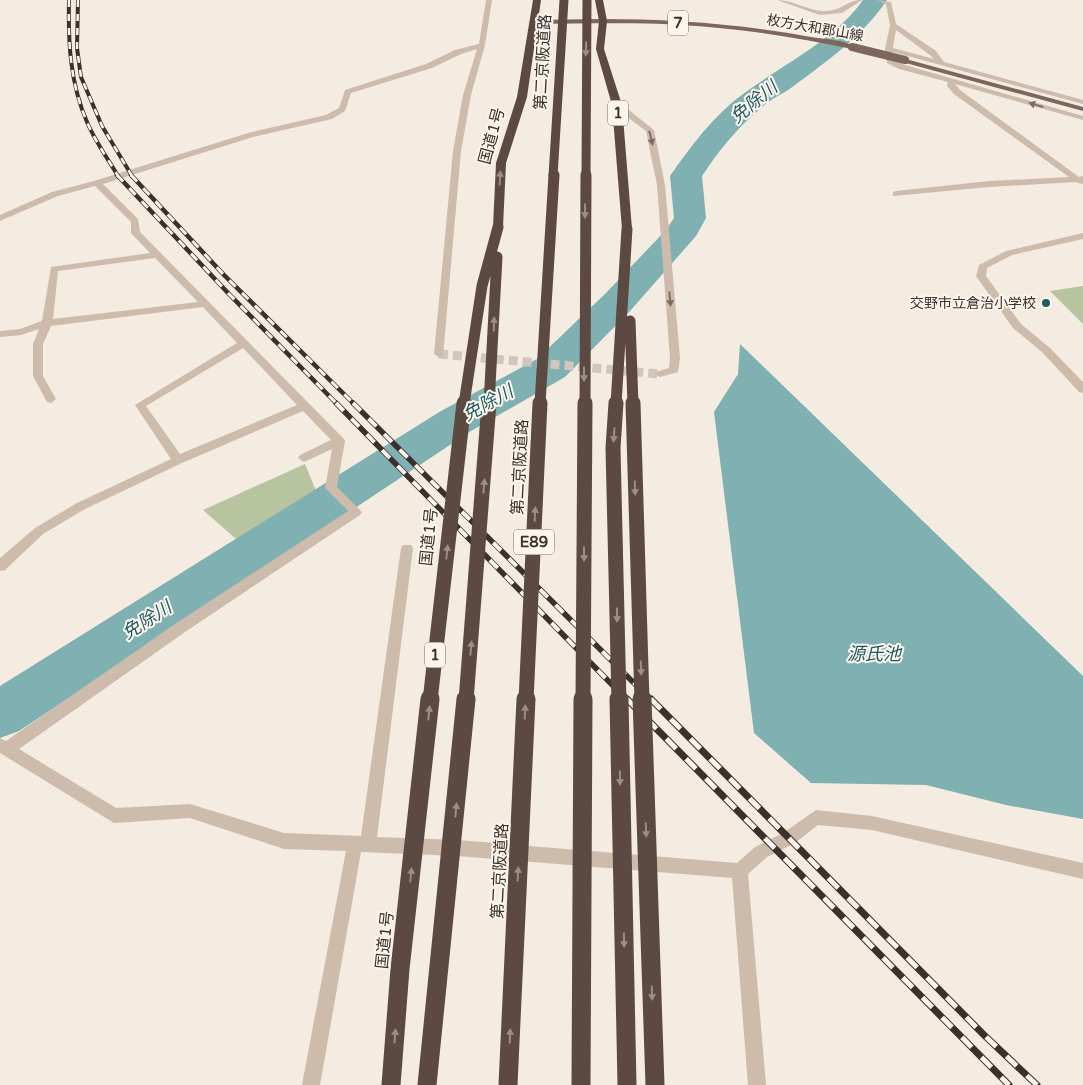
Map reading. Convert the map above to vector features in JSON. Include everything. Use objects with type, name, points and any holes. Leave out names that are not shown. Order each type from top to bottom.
[{"type":"highway","name":"国道1号","points":[[391,1085],[400,969],[466,383],[482,286],[498,227],[501,163],[522,97],[537,0]]},
{"type":"highway","name":"第二京阪道路","points":[[508,1085],[541,385],[564,0]]},
{"type":"highway","points":[[581,1085],[587,0]]},
{"type":"highway","name":"1","points":[[599,0],[603,21],[600,49],[617,105],[627,229],[655,1085]]},
{"type":"highway","points":[[427,1085],[463,744],[492,381],[498,227]]},
{"type":"highway","points":[[627,229],[613,448],[627,1085]]},
{"type":"main road","name":"枚方大和郡山線","points":[[534,22],[603,21],[700,25],[772,33],[852,47],[1083,109]]},
{"type":"street","points":[[439,354],[457,151],[467,95],[482,45],[489,0]]},
{"type":"street","points":[[780,0],[820,13],[840,12],[859,0]]},
{"type":"street","points":[[880,0],[889,3],[893,25],[889,49],[890,61],[1083,118]]},
{"type":"street","points":[[893,25],[933,53],[942,64]]},
{"type":"street","points":[[0,218],[55,194],[97,183],[251,135],[329,117],[342,109],[348,92],[429,66],[458,52],[482,45]]},
{"type":"street","points":[[889,49],[1083,102]]},
{"type":"street","points":[[952,80],[951,86],[957,92],[1082,181]]},
{"type":"street","points":[[617,105],[650,130],[661,185],[675,358],[674,370],[660,374]]},
{"type":"street","points":[[896,194],[990,184],[1082,181]]},
{"type":"street","points":[[97,183],[134,222],[136,233],[340,441],[336,492],[356,512],[244,583],[4,747],[114,816],[190,811],[284,841],[456,848],[740,871],[761,852],[789,838],[816,817],[872,823],[1083,871]]},
{"type":"street","points":[[1083,236],[1009,253],[982,267],[981,276],[1017,326],[1046,350],[1083,389]]},
{"type":"street","points":[[51,399],[38,376],[38,344],[47,323],[54,270],[157,255]]},
{"type":"street","points":[[0,334],[21,332],[47,323],[205,304]]},
{"type":"street","points":[[178,460],[140,405],[244,343]]},
{"type":"street","points":[[0,566],[39,531],[72,511],[178,460],[305,406]]},
{"type":"street","points":[[304,458],[340,441]]},
{"type":"street","points":[[311,1085],[361,844],[407,548]]},
{"type":"street","points":[[436,1085],[456,848]]},
{"type":"street","points":[[740,871],[757,1085]]},
{"type":"green space","points":[[1083,286],[1083,324],[1050,291]]},
{"type":"green space","points":[[305,464],[319,498],[243,545],[203,510]]},
{"type":"water","name":"源氏池","points":[[740,344],[1083,676],[1083,819],[1006,805],[926,785],[811,783],[754,733],[714,412],[738,374]]},
{"type":"waterway","name":"免除川","points":[[0,714],[456,421],[551,368],[617,303],[679,236],[690,218],[686,176],[716,134],[753,100],[781,82],[846,33],[864,16],[875,0]]},
{"type":"tunnel","points":[[439,354],[660,374]]},
{"type":"railway","points":[[69,0],[71,62],[81,107],[90,129],[118,176]]},
{"type":"railway","points":[[78,0],[77,48],[81,77],[102,126],[132,176]]},
{"type":"railway","points":[[117,175],[229,294],[337,404]]},
{"type":"railway","points":[[131,175],[224,275],[354,404]]},
{"type":"railway","points":[[336,403],[628,701]]},
{"type":"railway","points":[[353,403],[652,701]]},
{"type":"railway","points":[[627,699],[1009,1085]]},
{"type":"railway","points":[[651,699],[984,1035],[1037,1085]]},
{"type":"place","name":"交野市立倉治小学校","points":[[1046,303]]}]
